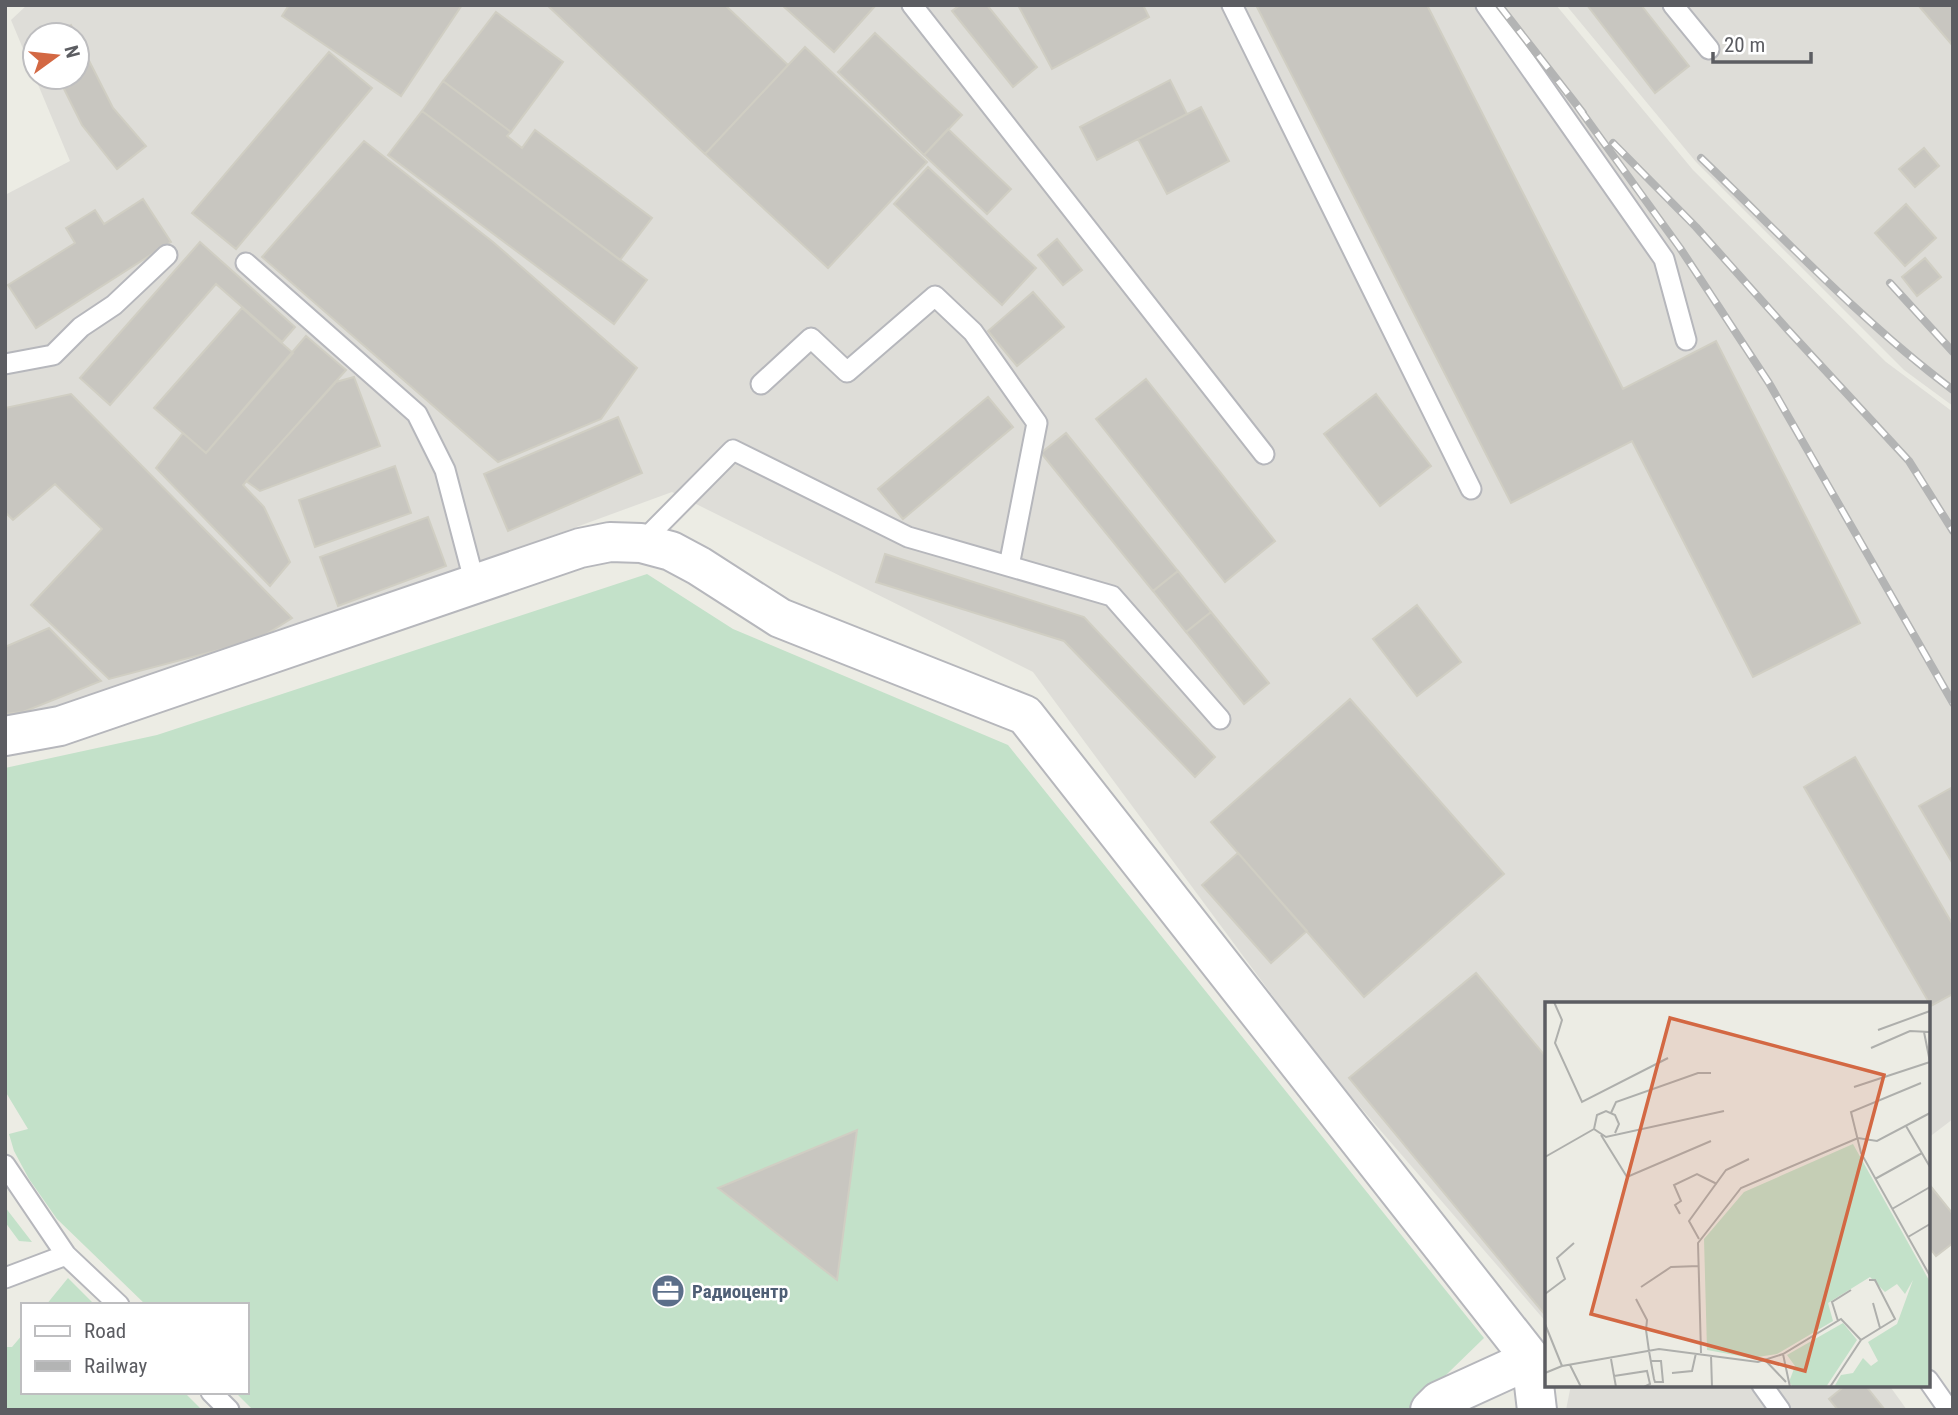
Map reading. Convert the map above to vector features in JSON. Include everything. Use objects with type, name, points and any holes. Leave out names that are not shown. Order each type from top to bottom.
[{"type":"street","points":[[5,736],[60,726],[580,548],[611,542],[641,543],[671,551],[780,618],[1025,715],[1539,1355],[1536,1410]]},
{"type":"street","points":[[1430,1410],[1439,1401],[1539,1355]]},
{"type":"lane","points":[[912,5],[1264,454]]},
{"type":"lane","points":[[1232,5],[1471,488]]},
{"type":"lane","points":[[1486,5],[1664,259],[1686,340]]},
{"type":"lane","points":[[1673,5],[1709,49]]},
{"type":"lane","points":[[5,364],[53,355],[81,327],[114,305],[167,255]]},
{"type":"lane","points":[[246,263],[417,414],[445,470],[475,584]]},
{"type":"lane","points":[[761,383],[811,338],[846,372],[935,296],[973,332],[1037,423],[1009,566]]},
{"type":"lane","points":[[641,543],[733,450],[908,537],[1112,596],[1220,719]]},
{"type":"lane","points":[[5,1165],[66,1255],[116,1303]]},
{"type":"lane","points":[[5,1278],[66,1255]]},
{"type":"lane","points":[[1930,1383],[1949,1410]]},
{"type":"lane","points":[[1763,1387],[1780,1410]]},
{"type":"lane","points":[[213,1394],[229,1410]]},
{"type":"shaded area","points":[[27,5],[1556,5],[1693,170],[1886,362],[1953,412],[1953,1119],[1930,1136],[1930,1002],[1545,1002],[1545,1321],[1323,1064],[1033,672],[672,492],[104,700],[5,724],[5,195],[70,161],[41,91],[91,91],[91,21],[21,21],[21,44],[11,20]]},
{"type":"shaded area","points":[[1566,5],[1953,5],[1953,406],[1904,370],[1696,162]]},
{"type":"shaded area","points":[[1571,1387],[1890,1387],[1907,1410],[1566,1410]]},
{"type":"green space","points":[[647,574],[733,629],[1008,745],[1484,1338],[1410,1410],[253,1410],[237,1394],[248,1394],[248,1303],[144,1303],[57,1219],[29,1179],[14,1151],[9,1134],[28,1129],[5,1091],[5,768],[157,735]]},
{"type":"green space","points":[[5,1207],[32,1242],[19,1241],[5,1222]]},
{"type":"green space","points":[[68,1278],[93,1303],[48,1303]]},
{"type":"green space","points":[[21,1336],[21,1394],[186,1394],[202,1410],[5,1410],[5,1347],[12,1347]]},
{"type":"building","points":[[289,5],[462,5],[401,96],[282,16]]},
{"type":"building","points":[[547,5],[725,5],[788,65],[705,154]]},
{"type":"building","points":[[782,5],[876,5],[834,52]]},
{"type":"building","points":[[960,5],[987,5],[1037,67],[1013,87],[952,11]]},
{"type":"building","points":[[1018,5],[1143,5],[1149,17],[1052,69]]},
{"type":"building","points":[[1256,5],[1427,5],[1623,389],[1716,341],[1860,623],[1753,677],[1632,441],[1511,503]]},
{"type":"building","points":[[1587,5],[1641,5],[1689,66],[1655,93]]},
{"type":"building","points":[[1918,5],[1953,5],[1953,46]]},
{"type":"building","points":[[496,12],[563,62],[511,132],[443,81]]},
{"type":"building","points":[[875,33],[962,115],[924,155],[838,72]]},
{"type":"building","points":[[805,47],[927,162],[828,268],[705,154]]},
{"type":"building","points":[[329,52],[372,88],[236,249],[192,213]]},
{"type":"building","points":[[91,65],[113,108],[146,146],[117,169],[82,125],[65,91],[91,91]]},
{"type":"building","points":[[1170,80],[1187,114],[1097,160],[1080,127]]},
{"type":"building","points":[[443,81],[511,132],[507,136],[522,148],[535,130],[652,218],[620,260],[422,111]]},
{"type":"building","points":[[1201,107],[1229,161],[1167,194],[1138,139]]},
{"type":"building","points":[[422,111],[647,280],[614,324],[388,155]]},
{"type":"building","points":[[948,129],[1011,189],[987,214],[924,155]]},
{"type":"building","points":[[364,141],[493,242],[637,368],[601,419],[498,462],[262,257]]},
{"type":"building","points":[[1924,148],[1939,166],[1915,187],[1899,169]]},
{"type":"building","points":[[928,167],[1036,268],[1002,305],[894,204]]},
{"type":"building","points":[[143,199],[171,242],[36,328],[8,285],[75,243],[66,228],[95,210],[104,224]]},
{"type":"building","points":[[1906,204],[1936,238],[1905,266],[1875,233]]},
{"type":"building","points":[[1057,239],[1082,270],[1063,285],[1038,255]]},
{"type":"building","points":[[200,242],[295,327],[282,342],[216,284],[110,405],[80,378]]},
{"type":"building","points":[[1925,258],[1941,277],[1917,296],[1902,277]]},
{"type":"building","points":[[1033,292],[1064,327],[1017,366],[988,331]]},
{"type":"building","points":[[242,308],[293,353],[206,453],[154,408]]},
{"type":"building","points":[[306,336],[346,370],[243,485],[264,507],[290,562],[270,586],[156,468],[183,433],[206,453]]},
{"type":"building","points":[[354,377],[380,446],[260,491],[246,481],[336,382]]},
{"type":"building","points":[[1146,379],[1275,541],[1225,582],[1096,419]]},
{"type":"building","points":[[71,394],[292,618],[257,640],[109,679],[31,605],[102,529],[55,484],[13,520],[5,512],[5,408]]},
{"type":"building","points":[[1376,394],[1431,466],[1380,506],[1324,434]]},
{"type":"building","points":[[988,397],[1013,427],[903,519],[878,489]]},
{"type":"building","points":[[618,417],[642,473],[508,531],[484,474]]},
{"type":"building","points":[[1066,433],[1178,571],[1153,591],[1041,453]]},
{"type":"building","points":[[395,466],[411,513],[315,547],[299,500]]},
{"type":"building","points":[[428,517],[446,566],[338,606],[320,557]]},
{"type":"building","points":[[885,554],[1084,617],[1215,757],[1195,777],[1064,641],[876,582]]},
{"type":"building","points":[[1178,571],[1211,612],[1186,632],[1153,591]]},
{"type":"building","points":[[1417,605],[1461,662],[1417,696],[1373,639]]},
{"type":"building","points":[[1211,612],[1269,683],[1244,704],[1186,632]]},
{"type":"building","points":[[49,628],[101,681],[23,712],[5,714],[5,647]]},
{"type":"building","points":[[1350,699],[1504,874],[1364,997],[1211,822]]},
{"type":"building","points":[[1855,757],[1953,925],[1953,994],[1931,1006],[1804,787]]},
{"type":"building","points":[[1953,787],[1953,864],[1919,806]]},
{"type":"building","points":[[1238,853],[1307,931],[1271,963],[1202,885]]},
{"type":"building","points":[[1476,973],[1545,1056],[1545,1315],[1349,1078]]},
{"type":"building","points":[[857,1130],[837,1280],[718,1188]]},
{"type":"building","points":[[1930,1185],[1953,1214],[1953,1243],[1936,1256],[1930,1248]]},
{"type":"building","points":[[1844,1387],[1867,1387],[1885,1410],[1838,1410],[1829,1399]]},
{"type":"railway","points":[[1499,5],[1583,113]]},
{"type":"railway","points":[[1578,107],[1680,248],[1769,383],[1953,703]]},
{"type":"railway","points":[[1613,143],[1696,227],[1909,461],[1953,531]]},
{"type":"railway","points":[[1701,158],[1855,307],[1919,364],[1953,390]]},
{"type":"railway","points":[[1890,283],[1953,352]]},
{"type":"place","name":"Радиоцентр","points":[[668,1291]]}]
